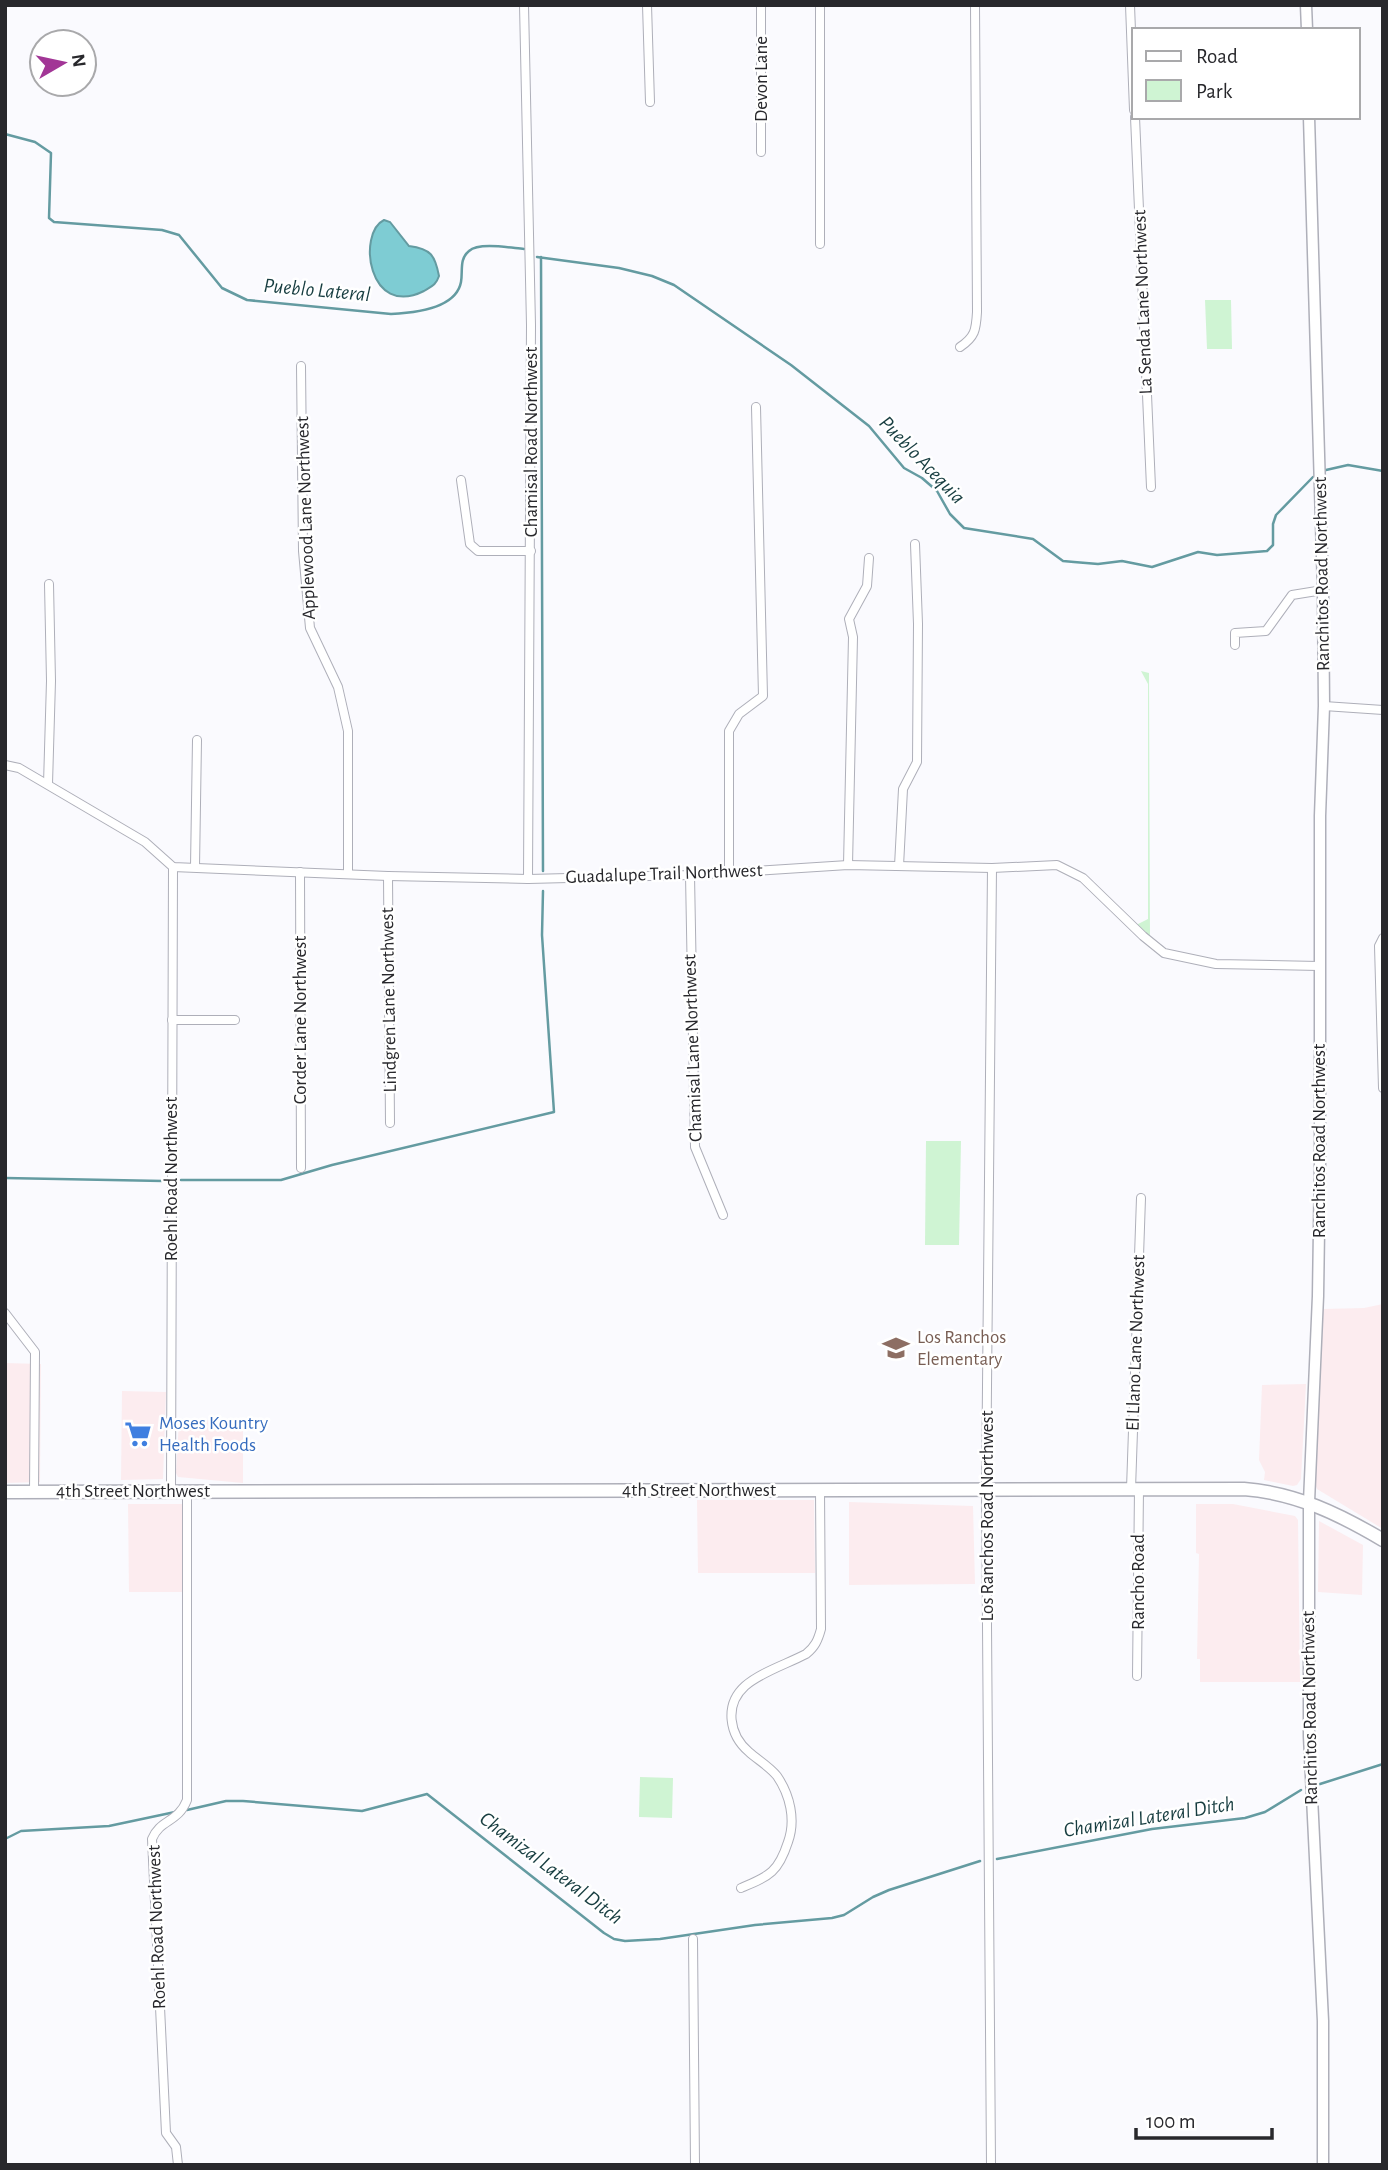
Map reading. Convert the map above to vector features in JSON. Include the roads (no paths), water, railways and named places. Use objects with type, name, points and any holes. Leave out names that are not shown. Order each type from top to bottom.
[{"type":"main road","name":"4th Street Northwest","points":[[5,1492],[1135,1489],[1270,1491],[1308,1502],[1383,1540]]},
{"type":"street","name":"Chamisal Road Northwest","points":[[524,5],[531,325],[528,879]]},
{"type":"street","points":[[647,5],[650,102]]},
{"type":"street","name":"Devon Lane","points":[[761,5],[761,152]]},
{"type":"street","points":[[820,5],[820,244]]},
{"type":"street","points":[[960,347],[976,332],[977,312],[975,5]]},
{"type":"street","points":[[1130,5],[1132,58]]},
{"type":"street","points":[[1307,5],[1307,28]]},
{"type":"street","name":"La Senda Lane Northwest","points":[[1135,119],[1151,487]]},
{"type":"street","name":"Ranchitos Road Northwest","points":[[1309,119],[1324,706],[1320,816],[1320,1203],[1308,1502],[1309,1744],[1323,2021],[1323,2165]]},
{"type":"street","name":"Applewood Lane Northwest","points":[[301,366],[303,551],[310,628],[338,687],[348,731],[348,873]]},
{"type":"street","points":[[729,873],[729,731],[739,714],[763,696],[757,407]]},
{"type":"street","points":[[461,480],[470,544],[478,551],[531,551]]},
{"type":"street","points":[[899,866],[903,789],[917,762],[918,624],[915,544]]},
{"type":"street","points":[[848,865],[853,637],[849,619],[867,586],[869,558]]},
{"type":"street","points":[[48,784],[51,681],[49,584]]},
{"type":"street","points":[[1235,645],[1235,634],[1266,631],[1292,595],[1323,590]]},
{"type":"street","points":[[1324,706],[1383,710]]},
{"type":"street","points":[[195,867],[197,740]]},
{"type":"street","points":[[5,765],[19,768],[145,842],[173,867]]},
{"type":"street","name":"Guadalupe Trail Northwest","points":[[173,867],[528,879],[690,875],[848,865],[992,868],[1056,865],[1083,878],[1164,953],[1216,964],[1319,966]]},
{"type":"street","name":"Roehl Road Northwest","points":[[171,1491],[173,867]]},
{"type":"street","name":"Los Ranchos Road Northwest","points":[[991,2165],[986,1490],[992,868]]},
{"type":"street","name":"Corder Lane Northwest","points":[[300,872],[301,1168]]},
{"type":"street","name":"Chamisal Lane Northwest","points":[[690,875],[695,1147],[723,1215]]},
{"type":"street","name":"Lindgren Lane Northwest","points":[[388,876],[390,1123]]},
{"type":"street","points":[[1383,938],[1379,946],[1383,1087]]},
{"type":"street","points":[[172,1020],[235,1020]]},
{"type":"street","name":"El Llano Lane Northwest","points":[[1135,1489],[1141,1198]]},
{"type":"street","points":[[5,1313],[35,1352],[34,1492]]},
{"type":"street","name":"Rancho Road","points":[[1135,1489],[1137,1676]]},
{"type":"street","points":[[741,1888],[770,1875],[785,1853],[791,1833],[791,1813],[787,1794],[776,1774],[746,1749],[735,1733],[730,1720],[732,1706],[746,1685],[806,1654],[813,1649],[819,1638],[820,1490]]},
{"type":"street","name":"Roehl Road Northwest","points":[[178,2165],[176,2147],[166,2133],[152,1839],[156,1830],[179,1815],[187,1800],[187,1491]]},
{"type":"street","points":[[693,1939],[695,2165]]},
{"type":"water","points":[[384,220],[390,222],[409,246],[427,251],[434,258],[439,276],[437,281],[424,291],[405,297],[390,294],[380,284],[373,271],[370,256],[371,241],[376,228]]},
{"type":"waterway","name":"Pueblo Lateral","points":[[5,134],[35,142],[51,153],[49,218],[54,222],[162,230],[179,235],[222,288],[247,300],[391,314],[421,311],[442,304],[457,291],[461,282],[463,261],[469,251],[487,246],[524,249]]},
{"type":"waterway","name":"Pueblo Acequia","points":[[537,257],[619,268],[652,276],[674,285],[791,365],[869,426],[904,468],[937,491],[950,514],[964,528],[1033,539],[1063,561],[1098,564],[1122,561],[1152,567],[1198,552],[1217,555],[1267,551],[1273,545],[1276,515],[1313,477]]},
{"type":"waterway","points":[[541,257],[543,871]]},
{"type":"waterway","name":"Pueblo Acequia","points":[[1326,470],[1348,465],[1383,471]]},
{"type":"waterway","points":[[181,1180],[281,1180],[332,1165],[554,1112],[542,935],[543,891]]},
{"type":"waterway","points":[[5,1178],[163,1181]]},
{"type":"waterway","name":"Chamizal Lateral Ditch","points":[[1320,1784],[1383,1764]]},
{"type":"waterway","name":"Chamizal Lateral Ditch","points":[[997,1859],[1152,1829],[1245,1818],[1265,1812],[1301,1790]]},
{"type":"waterway","name":"Chamizal Lateral Ditch","points":[[187,1810],[226,1801],[243,1801],[362,1811],[427,1794],[604,1933],[625,1941],[832,1918],[844,1915],[889,1890],[980,1861]]},
{"type":"waterway","name":"Chamizal Lateral Ditch","points":[[5,1839],[21,1831],[109,1826],[175,1812]]},
{"type":"place","name":"Los Ranchos Elementary","points":[[896,1348]]},
{"type":"place","name":"Moses Kountry Health Foods","points":[[138,1434]]}]
